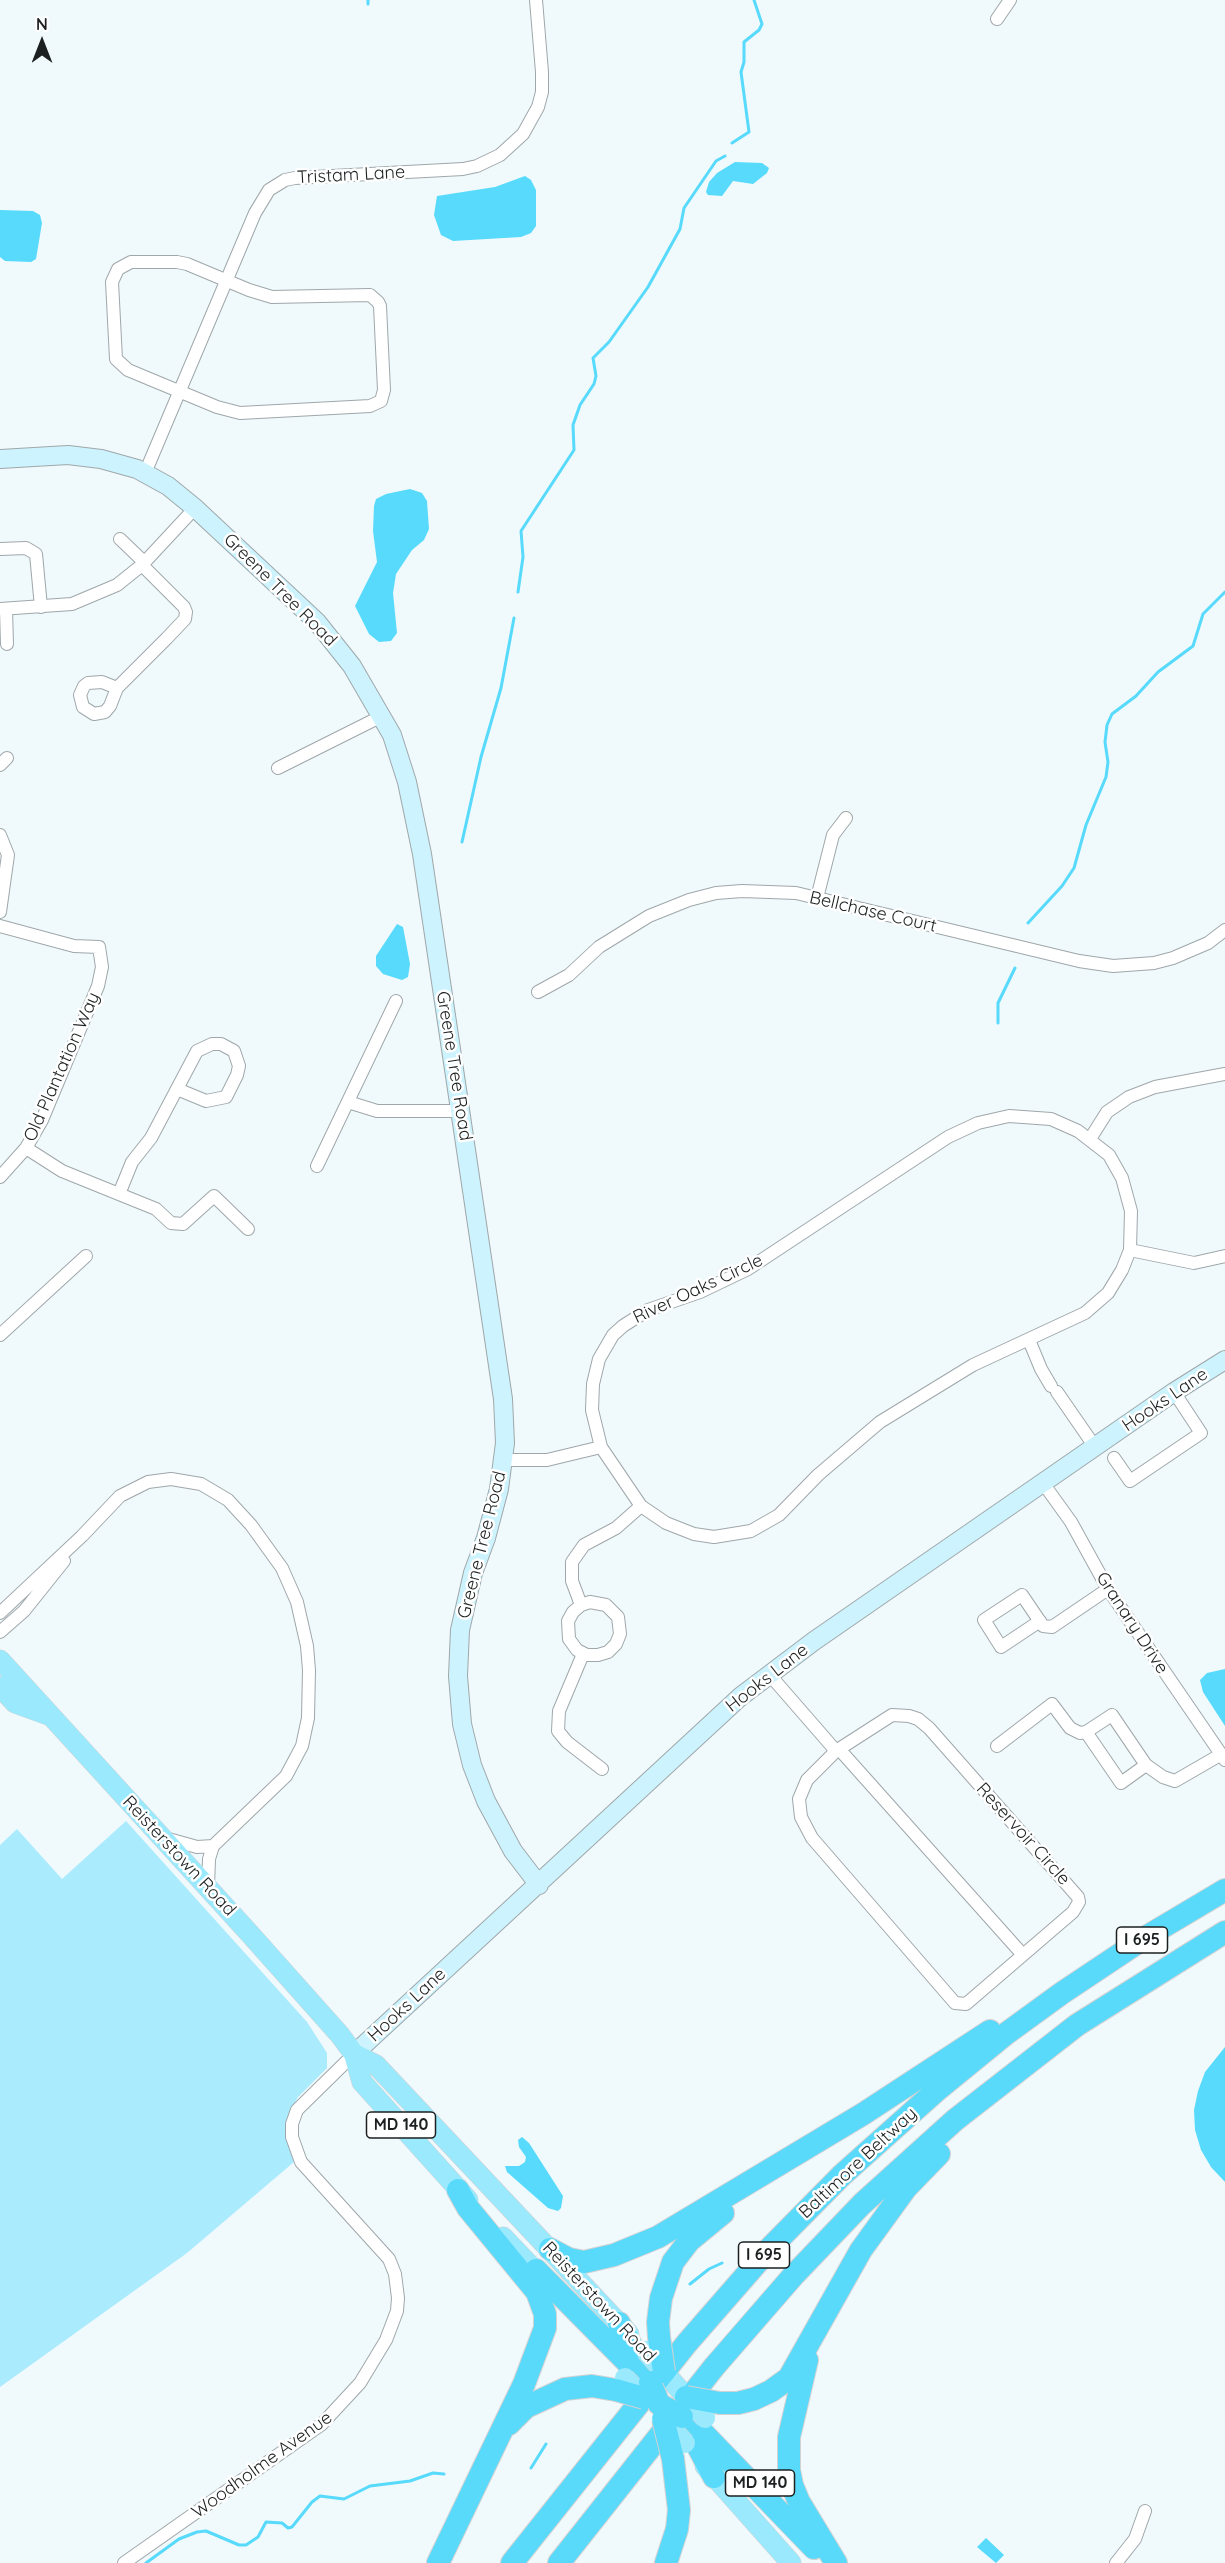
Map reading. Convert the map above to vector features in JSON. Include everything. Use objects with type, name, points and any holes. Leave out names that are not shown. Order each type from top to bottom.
[{"type":"highway","name":"Baltimore Beltway","points":[[512,2563],[687,2343],[769,2249],[842,2175],[936,2091],[1007,2033],[1146,1937],[1225,1890]]},
{"type":"highway","name":"Baltimore Beltway","points":[[559,2563],[714,2367],[794,2276],[862,2204],[956,2120],[1077,2025],[1225,1932]]},
{"type":"highway","points":[[550,2249],[569,2259],[584,2262],[635,2247],[675,2228],[833,2133],[1000,2024],[1062,1993]]},
{"type":"highway","points":[[486,2466],[515,2416],[532,2403],[551,2394],[592,2386],[666,2398],[738,2403],[771,2391],[789,2378],[861,2250],[906,2188],[1077,2025]]},
{"type":"highway","points":[[666,2563],[677,2529],[678,2510],[658,2310],[665,2282],[673,2262],[688,2241],[833,2133]]},
{"type":"highway","points":[[438,2563],[486,2466],[539,2347],[545,2328],[545,2314],[537,2292],[468,2208],[458,2190]]},
{"type":"highway","points":[[536,2270],[666,2398],[816,2558]]},
{"type":"highway","points":[[619,2323],[714,2477]]},
{"type":"highway","points":[[812,2339],[789,2437],[789,2470],[799,2502],[836,2563]]},
{"type":"main road","name":"Reisterstown Road","points":[[0,1660],[208,1887],[354,2054],[376,2065],[619,2323]]},
{"type":"main road","points":[[0,1687],[15,1703],[51,1716]]},
{"type":"main road","name":"Reisterstown Road","points":[[354,2054],[362,2082],[458,2190],[536,2270]]},
{"type":"main road","name":"MD 140","points":[[714,2477],[791,2563]]},
{"type":"main road","points":[[729,2494],[785,2542],[816,2558]]},
{"type":"street","name":"Tristam Lane","points":[[145,473],[226,281],[263,198],[269,190],[285,180],[463,169],[489,161],[511,146],[531,122],[542,92],[536,0]]},
{"type":"street","points":[[997,19],[1010,0]]},
{"type":"street","points":[[131,262],[177,262],[272,297],[362,294],[375,298],[380,306],[383,396],[376,405],[240,413],[217,407],[179,392],[128,370],[116,359],[112,282],[118,269],[131,262]]},
{"type":"street","name":"Greene Tree Road","points":[[0,459],[87,456],[116,462],[145,473],[168,486],[195,508],[317,622],[352,666],[382,716],[402,761],[419,837],[501,1380],[505,1423],[503,1460],[495,1509],[473,1574],[463,1614],[459,1645],[460,1700],[468,1752],[482,1792],[513,1851],[539,1885]]},
{"type":"street","points":[[7,644],[3,609],[40,607],[86,600],[117,585],[143,563],[195,508]]},
{"type":"street","points":[[117,688],[167,638],[184,619],[186,612],[184,607],[120,539]]},
{"type":"street","points":[[0,549],[26,548],[33,551],[37,559],[40,607]]},
{"type":"street","points":[[278,768],[382,716]]},
{"type":"street","points":[[817,898],[833,835],[846,818]]},
{"type":"street","points":[[0,835],[8,855],[0,912]]},
{"type":"street","name":"Bellchase Court","points":[[538,992],[569,975],[599,947],[649,916],[689,900],[716,893],[742,891],[796,893],[1105,966],[1130,966],[1173,958],[1208,943],[1225,930]]},
{"type":"street","name":"Old Plantation Way","points":[[0,926],[74,946],[99,947],[102,967],[98,986],[42,1119],[26,1148],[0,1177]]},
{"type":"street","points":[[317,1166],[396,1001]]},
{"type":"street","points":[[119,1194],[132,1162],[151,1138],[197,1051],[203,1046],[221,1044],[234,1051],[239,1066],[226,1097],[206,1101],[177,1089]]},
{"type":"street","points":[[1090,1139],[1107,1112],[1129,1097],[1155,1088],[1225,1074]]},
{"type":"street","points":[[348,1102],[377,1111],[461,1111]]},
{"type":"street","name":"River Oaks Circle","points":[[1009,1116],[1037,1117],[1066,1125],[1090,1139],[1109,1155],[1127,1189],[1131,1211],[1130,1250],[1115,1282],[1098,1302],[1068,1323],[973,1365],[880,1422],[818,1475],[779,1515],[751,1531],[714,1537],[694,1534],[666,1523],[641,1506],[601,1447],[592,1410],[595,1371],[613,1335],[634,1317],[700,1292],[748,1269],[948,1137],[978,1123],[1009,1116]]},
{"type":"street","points":[[26,1148],[86,1183],[156,1209],[171,1223],[183,1224],[214,1196],[248,1229]]},
{"type":"street","points":[[1130,1250],[1194,1263],[1225,1256]]},
{"type":"street","points":[[0,1335],[86,1256]]},
{"type":"street","points":[[1029,1340],[1041,1369],[1095,1447]]},
{"type":"street","name":"Hooks Lane","points":[[354,2054],[539,1885],[705,1728],[769,1674],[1174,1392],[1225,1360]]},
{"type":"street","points":[[1114,1458],[1130,1481],[1201,1433],[1174,1392]]},
{"type":"street","points":[[503,1460],[547,1460],[601,1447]]},
{"type":"street","points":[[0,1613],[82,1536],[120,1496],[129,1490],[160,1480],[182,1479],[201,1484],[228,1500],[269,1548],[291,1586],[303,1624],[309,1670],[308,1718],[302,1746],[292,1767],[281,1782],[213,1846],[209,1859],[208,1887]]},
{"type":"street","name":"Granary Drive","points":[[1043,1483],[1071,1522],[1108,1588],[1223,1758]]},
{"type":"street","points":[[581,1605],[572,1581],[571,1570],[575,1555],[584,1545],[616,1528],[641,1506]]},
{"type":"street","points":[[0,1632],[24,1611],[82,1536]]},
{"type":"street","points":[[1040,1621],[1002,1647],[984,1620],[1022,1595],[1040,1621],[1047,1628],[1052,1628],[1108,1588]]},
{"type":"street","points":[[590,1602],[606,1605],[618,1617],[621,1628],[618,1641],[608,1652],[593,1656],[583,1654],[571,1643],[567,1632],[570,1615],[581,1605],[590,1602]]},
{"type":"street","points":[[583,1654],[559,1711],[558,1731],[567,1742],[602,1769]]},
{"type":"street","points":[[769,1674],[1023,1955]]},
{"type":"street","points":[[997,1746],[1052,1704],[1075,1732],[1086,1732],[1112,1715],[1146,1766],[1163,1777],[1175,1781],[1223,1758]]},
{"type":"street","name":"Reservoir Circle","points":[[892,1715],[918,1719],[929,1728],[1075,1892],[1079,1902],[1073,1912],[1023,1955],[966,2004],[955,2002],[804,1826],[799,1808],[802,1790],[807,1780],[838,1750],[892,1715]]},
{"type":"street","points":[[1086,1732],[1121,1783],[1146,1766]]},
{"type":"street","points":[[163,1838],[197,1847],[213,1846]]},
{"type":"street","name":"Woodholme Avenue","points":[[124,2563],[322,2424],[360,2383],[386,2340],[397,2311],[398,2298],[395,2274],[389,2259],[301,2162],[292,2143],[292,2124],[297,2110],[354,2054]]},
{"type":"street","points":[[1116,2563],[1135,2539],[1145,2511]]},
{"type":"shaded area","points":[[126,1821],[307,2022],[327,2053],[327,2068],[298,2097],[288,2115],[286,2138],[294,2162],[187,2253],[0,2387],[0,1845],[17,1829],[62,1879]]},
{"type":"water","points":[[735,162],[762,163],[769,168],[767,173],[753,184],[733,181],[722,196],[708,195],[706,192],[709,182],[717,173]]},
{"type":"water","points":[[525,176],[531,180],[536,190],[536,226],[531,233],[521,237],[453,241],[441,235],[434,215],[437,196],[495,187]]},
{"type":"water","points":[[0,210],[33,211],[40,215],[42,223],[36,259],[31,262],[5,261],[0,257]]},
{"type":"water","points":[[410,489],[422,493],[427,501],[429,529],[424,540],[412,550],[396,574],[393,593],[397,633],[391,641],[379,642],[369,634],[355,606],[377,562],[373,531],[374,506],[376,499],[386,494]]},
{"type":"water","points":[[397,924],[403,927],[410,964],[408,977],[402,980],[383,974],[376,966],[376,956]]},
{"type":"water","points":[[1225,1669],[1225,1726],[1203,1692],[1200,1680],[1207,1673]]},
{"type":"water","points":[[1225,2047],[1225,2182],[1211,2167],[1201,2150],[1195,2130],[1194,2110],[1205,2072]]},
{"type":"water","points":[[522,2137],[529,2143],[563,2196],[561,2208],[558,2211],[548,2208],[507,2172],[505,2166],[519,2166],[525,2162],[526,2157],[519,2147],[518,2140]]},
{"type":"water","points":[[986,2538],[1004,2555],[996,2563],[977,2547]]},
{"type":"waterway","points":[[732,143],[749,132],[741,72],[744,62],[744,42],[759,30],[762,24],[754,0]]},
{"type":"waterway","points":[[518,592],[523,557],[521,531],[574,450],[573,425],[580,405],[594,384],[596,376],[593,358],[609,342],[648,287],[680,229],[684,208],[716,161],[725,156]]},
{"type":"waterway","points":[[1028,923],[1062,886],[1074,868],[1086,825],[1106,777],[1108,762],[1105,742],[1107,725],[1112,714],[1136,696],[1158,672],[1193,646],[1203,614],[1225,592]]},
{"type":"waterway","points":[[462,842],[481,757],[501,688],[514,618]]},
{"type":"waterway","points":[[998,1023],[998,1003],[1015,968]]},
{"type":"waterway","points":[[690,2284],[709,2269],[722,2263]]},
{"type":"waterway","points":[[531,2468],[546,2444]]},
{"type":"waterway","points":[[146,2563],[179,2539],[197,2532],[206,2531],[239,2545],[246,2545],[258,2537],[266,2522],[282,2523],[288,2528],[292,2527],[312,2502],[320,2496],[344,2499],[370,2486],[410,2481],[433,2473],[444,2474]]}]
